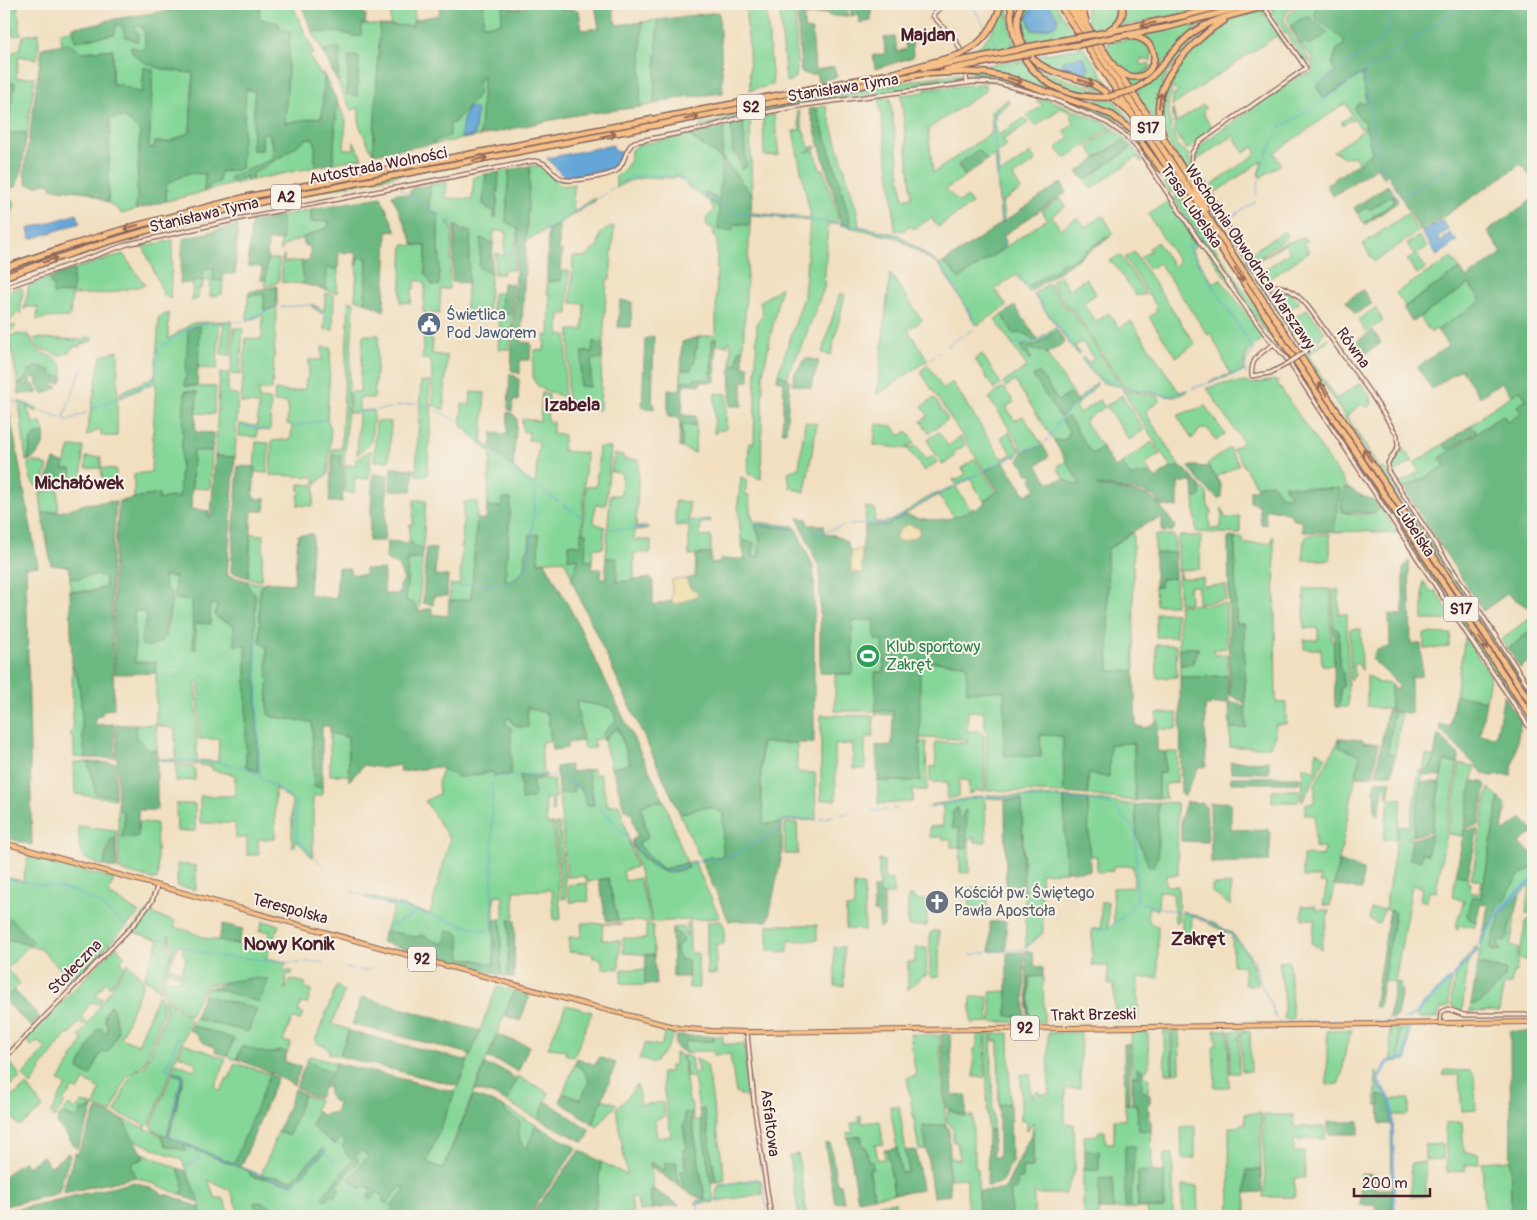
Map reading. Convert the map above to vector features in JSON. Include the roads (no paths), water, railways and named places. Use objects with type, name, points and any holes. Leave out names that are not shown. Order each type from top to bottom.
[{"type":"highway","points":[[1001,4],[994,24],[986,37],[975,46],[963,63],[1112,115],[1133,131],[1160,168],[1175,178]]},
{"type":"highway","points":[[1011,4],[1012,23],[1017,44],[1028,64],[1039,76],[1052,85],[1069,93],[1087,97],[1108,97],[1133,90],[1154,76],[1192,34],[1213,22],[1274,4]]},
{"type":"highway","points":[[1021,4],[1018,33],[1025,49],[1034,60],[1048,69],[1084,80],[1099,87],[1134,116]]},
{"type":"highway","name":"S17","points":[[1059,4],[1175,178]]},
{"type":"highway","name":"Wschodnia Obwodnica Warszawy","points":[[1066,4],[1533,706]]},
{"type":"highway","points":[[1072,4],[1090,28],[1201,197],[1212,223]]},
{"type":"highway","points":[[1084,4],[1084,16],[1090,28]]},
{"type":"highway","points":[[1097,34],[1113,27],[1120,21],[1123,12],[1122,4]]},
{"type":"highway","points":[[1179,4],[1206,4]]},
{"type":"highway","name":"S2","points":[[645,128],[921,74],[1027,47],[1183,16],[1230,4]]},
{"type":"highway","name":"S2","points":[[643,121],[894,73],[1019,56],[1078,45],[1168,27],[1253,4]]},
{"type":"highway","points":[[1169,147],[1160,126],[1159,111],[1160,96],[1166,78],[1175,64],[1207,32],[1214,26],[1235,16]]},
{"type":"highway","points":[[1114,65],[1126,75],[1135,77],[1147,73],[1154,64],[1154,53],[1150,44],[1138,37],[1123,36]]},
{"type":"highway","name":"Autostrada Wolności","points":[[4,268],[135,226],[246,197],[643,121]]},
{"type":"highway","name":"Autostrada Wolności","points":[[4,276],[136,233],[247,205],[645,128]]},
{"type":"highway","name":"Wschodnia Obwodnica Warszawy","points":[[1175,178],[1533,719]]},
{"type":"main road","name":"Terespolska","points":[[4,843],[157,887],[614,1012],[687,1029]]},
{"type":"main road","name":"Trakt Brzeski","points":[[687,1029],[747,1032],[1533,1022]]},
{"type":"street","points":[[947,4],[935,12],[933,16],[959,44],[967,82]]},
{"type":"street","name":"Trasa Lubelska","points":[[1011,86],[1042,95],[1097,118],[1114,126],[1128,138],[1141,153],[1209,255],[1274,344],[1254,360],[1251,367],[1252,376],[1270,373],[1307,350],[1231,236],[1214,201],[1194,170],[1191,161],[1192,153],[1199,142],[1306,68],[1262,4]]},
{"type":"street","name":"Stanisława Tyma","points":[[4,288],[128,244],[254,216],[538,160],[564,180],[573,181],[599,176],[618,169],[630,145],[640,140],[697,130],[742,117],[805,105],[967,82],[986,82],[1011,86]]},
{"type":"street","name":"Równa","points":[[1266,288],[1281,286],[1307,305],[1373,397],[1397,435],[1398,448],[1388,463],[1387,470],[1533,693]]},
{"type":"street","name":"Lubelska","points":[[1274,344],[1287,359],[1533,733]]},
{"type":"street","name":"Stołeczna","points":[[4,1059],[135,923],[152,901],[157,887]]},
{"type":"street","points":[[1440,1023],[1441,1012],[1448,1008],[1464,1015],[1533,1015]]},
{"type":"street","name":"Asfaltowa","points":[[747,1032],[755,1112],[770,1216]]},
{"type":"water","points":[[1034,4],[1048,4],[1057,17],[1055,26],[1033,31],[1027,17]]},
{"type":"water","points":[[1083,57],[1089,68],[1086,73],[1065,69],[1061,65],[1065,60]]},
{"type":"water","points":[[469,107],[476,109],[477,112],[474,136],[461,138],[465,114]]},
{"type":"water","points":[[613,145],[613,149],[621,153],[617,165],[612,169],[567,177],[561,174],[547,158]]},
{"type":"water","points":[[77,214],[80,223],[31,239],[28,229]]},
{"type":"water","points":[[1442,220],[1449,230],[1438,236],[1439,241],[1442,242],[1444,237],[1450,233],[1457,241],[1437,256],[1422,233]]},
{"type":"waterway","points":[[1326,99],[1318,85],[1384,39],[1394,4]]},
{"type":"waterway","points":[[1335,93],[1462,6]]},
{"type":"waterway","points":[[973,7],[986,28]]},
{"type":"waterway","points":[[992,37],[998,46]]},
{"type":"waterway","points":[[1011,65],[1018,77]]},
{"type":"waterway","points":[[1364,73],[1367,87]]},
{"type":"waterway","points":[[1013,96],[1016,91]]},
{"type":"waterway","points":[[1368,92],[1376,154]]},
{"type":"waterway","points":[[1278,130],[1331,95]]},
{"type":"waterway","points":[[994,129],[993,114],[998,111]]},
{"type":"waterway","points":[[994,132],[995,147]]},
{"type":"waterway","points":[[1266,156],[1277,134]]},
{"type":"waterway","points":[[995,149],[997,162]]},
{"type":"waterway","points":[[1376,159],[1387,180]]},
{"type":"waterway","points":[[1259,174],[1264,160]]},
{"type":"waterway","points":[[1403,197],[1451,164]]},
{"type":"waterway","points":[[997,165],[998,174]]},
{"type":"waterway","points":[[631,177],[644,175]]},
{"type":"waterway","points":[[648,175],[670,176]]},
{"type":"waterway","points":[[675,176],[733,212],[797,218]]},
{"type":"waterway","points":[[998,176],[998,184]]},
{"type":"waterway","points":[[621,183],[628,178]]},
{"type":"waterway","points":[[1256,195],[1259,180]]},
{"type":"waterway","points":[[609,190],[617,185]]},
{"type":"waterway","points":[[1390,186],[1398,200]]},
{"type":"waterway","points":[[999,188],[1000,203]]},
{"type":"waterway","points":[[400,189],[429,207]]},
{"type":"waterway","points":[[596,199],[606,193]]},
{"type":"waterway","points":[[1227,220],[1255,202]]},
{"type":"waterway","points":[[574,212],[586,205]]},
{"type":"waterway","points":[[1000,207],[1004,248]]},
{"type":"waterway","points":[[432,209],[445,218]]},
{"type":"waterway","points":[[554,225],[571,215]]},
{"type":"waterway","points":[[800,219],[837,223]]},
{"type":"waterway","points":[[449,220],[463,229]]},
{"type":"waterway","points":[[841,224],[869,229]]},
{"type":"waterway","points":[[539,235],[550,228]]},
{"type":"waterway","points":[[873,230],[885,233]]},
{"type":"waterway","points":[[888,234],[897,236],[942,267],[975,324]]},
{"type":"waterway","points":[[1200,238],[1204,235]]},
{"type":"waterway","points":[[1196,241],[1188,247],[1254,350],[1246,361],[1245,371]]},
{"type":"waterway","points":[[518,248],[525,244]]},
{"type":"waterway","points":[[506,255],[515,250]]},
{"type":"waterway","points":[[1018,274],[1030,290]]},
{"type":"waterway","points":[[1033,293],[1079,354]]},
{"type":"waterway","points":[[281,307],[310,305]]},
{"type":"waterway","points":[[313,306],[332,320]]},
{"type":"waterway","points":[[248,319],[275,308]]},
{"type":"waterway","points":[[235,322],[242,321]]},
{"type":"waterway","points":[[226,322],[231,322]]},
{"type":"waterway","points":[[210,323],[221,323]]},
{"type":"waterway","points":[[199,324],[207,324]]},
{"type":"waterway","points":[[161,347],[195,325]]},
{"type":"waterway","points":[[1019,343],[1037,341],[1055,328]]},
{"type":"waterway","points":[[967,333],[972,330]]},
{"type":"waterway","points":[[947,346],[962,336]]},
{"type":"waterway","points":[[1013,344],[1017,343]]},
{"type":"waterway","points":[[138,388],[155,379],[157,349]]},
{"type":"waterway","points":[[931,358],[940,351]]},
{"type":"waterway","points":[[1082,359],[1098,378],[1118,384]]},
{"type":"waterway","points":[[82,367],[64,417],[66,420],[69,420],[87,412]]},
{"type":"waterway","points":[[1208,383],[1245,371],[1247,374]]},
{"type":"waterway","points":[[1250,380],[1275,376]]},
{"type":"waterway","points":[[1045,443],[1061,418],[1096,384]]},
{"type":"waterway","points":[[1193,388],[1206,384]]},
{"type":"waterway","points":[[1122,385],[1159,394]]},
{"type":"waterway","points":[[122,396],[135,390]]},
{"type":"waterway","points":[[1163,395],[1172,395],[1187,390]]},
{"type":"waterway","points":[[93,409],[116,398]]},
{"type":"waterway","points":[[4,399],[37,409]]},
{"type":"waterway","points":[[395,407],[416,403]]},
{"type":"waterway","points":[[421,404],[431,407]]},
{"type":"waterway","points":[[377,410],[391,408]]},
{"type":"waterway","points":[[39,410],[62,418]]},
{"type":"waterway","points":[[436,410],[457,421]]},
{"type":"waterway","points":[[359,412],[372,411]]},
{"type":"waterway","points":[[294,426],[326,420]]},
{"type":"waterway","points":[[462,424],[477,438]]},
{"type":"waterway","points":[[240,426],[268,430]]},
{"type":"waterway","points":[[480,440],[483,444]]},
{"type":"waterway","points":[[1024,450],[1040,446]]},
{"type":"waterway","points":[[486,447],[504,462]]},
{"type":"waterway","points":[[985,470],[1019,453]]},
{"type":"waterway","points":[[507,464],[528,483],[537,488]]},
{"type":"waterway","points":[[958,484],[982,472]]},
{"type":"waterway","points":[[507,583],[514,581],[529,567],[536,487]]},
{"type":"waterway","points":[[909,510],[952,487]]},
{"type":"waterway","points":[[540,489],[547,493]]},
{"type":"waterway","points":[[550,496],[559,502]]},
{"type":"waterway","points":[[563,505],[574,512]]},
{"type":"waterway","points":[[577,514],[581,516]]},
{"type":"waterway","points":[[848,525],[886,523],[905,514]]},
{"type":"waterway","points":[[676,523],[697,521]]},
{"type":"waterway","points":[[701,521],[709,521]]},
{"type":"waterway","points":[[755,524],[795,528]]},
{"type":"waterway","points":[[803,530],[817,534],[843,526]]},
{"type":"waterway","points":[[628,529],[645,528]]},
{"type":"waterway","points":[[612,529],[625,529]]},
{"type":"waterway","points":[[499,584],[503,583]]},
{"type":"waterway","points":[[474,585],[495,584]]},
{"type":"waterway","points":[[459,587],[470,585]]},
{"type":"waterway","points":[[256,635],[259,766],[261,777]]},
{"type":"waterway","points":[[159,760],[197,761]]},
{"type":"waterway","points":[[199,762],[214,763]]},
{"type":"waterway","points":[[218,763],[231,765]]},
{"type":"waterway","points":[[237,766],[246,767],[290,797]]},
{"type":"waterway","points":[[492,777],[547,775]]},
{"type":"waterway","points":[[557,775],[580,787]]},
{"type":"waterway","points":[[385,932],[387,928],[418,912],[492,933],[492,782]]},
{"type":"waterway","points":[[584,791],[594,800]]},
{"type":"waterway","points":[[970,799],[984,797]]},
{"type":"waterway","points":[[987,797],[1022,798]]},
{"type":"waterway","points":[[1026,798],[1044,799]]},
{"type":"waterway","points":[[1047,799],[1052,799]]},
{"type":"waterway","points":[[1055,799],[1086,801]]},
{"type":"waterway","points":[[951,804],[966,800]]},
{"type":"waterway","points":[[296,801],[296,837],[313,855]]},
{"type":"waterway","points":[[1090,801],[1113,805],[1136,831],[1137,902],[1157,907]]},
{"type":"waterway","points":[[597,804],[629,839]]},
{"type":"waterway","points":[[933,806],[949,804]]},
{"type":"waterway","points":[[892,809],[897,809]]},
{"type":"waterway","points":[[872,811],[887,810]]},
{"type":"waterway","points":[[838,815],[851,812]]},
{"type":"waterway","points":[[820,819],[833,816]]},
{"type":"waterway","points":[[722,858],[728,859],[780,829],[782,820],[814,819]]},
{"type":"waterway","points":[[633,843],[654,867],[668,872],[687,865]]},
{"type":"waterway","points":[[316,858],[321,864]]},
{"type":"waterway","points":[[690,864],[718,858]]},
{"type":"waterway","points":[[4,878],[75,891],[98,903],[127,927]]},
{"type":"waterway","points":[[1480,944],[1503,909],[1533,880]]},
{"type":"waterway","points":[[351,892],[361,895]]},
{"type":"waterway","points":[[365,897],[417,912]]},
{"type":"waterway","points":[[1126,914],[1137,902]]},
{"type":"waterway","points":[[1161,908],[1173,911]]},
{"type":"waterway","points":[[1182,912],[1206,921]]},
{"type":"waterway","points":[[1108,929],[1124,916]]},
{"type":"waterway","points":[[1209,922],[1231,934],[1250,958]]},
{"type":"waterway","points":[[1092,930],[1106,929]]},
{"type":"waterway","points":[[1026,947],[1041,932]]},
{"type":"waterway","points":[[161,939],[166,940]]},
{"type":"waterway","points":[[170,941],[176,944]]},
{"type":"waterway","points":[[179,945],[191,949]]},
{"type":"waterway","points":[[991,952],[1024,949]]},
{"type":"waterway","points":[[1454,975],[1478,949]]},
{"type":"waterway","points":[[194,950],[215,956]]},
{"type":"waterway","points":[[971,955],[987,952]]},
{"type":"waterway","points":[[218,956],[241,958]]},
{"type":"waterway","points":[[244,958],[283,962]]},
{"type":"waterway","points":[[1253,958],[1260,981],[1276,1018]]},
{"type":"waterway","points":[[306,962],[314,962]]},
{"type":"waterway","points":[[316,962],[323,963]]},
{"type":"waterway","points":[[285,963],[291,963]]},
{"type":"waterway","points":[[294,963],[301,963]]},
{"type":"waterway","points":[[347,968],[354,969]]},
{"type":"waterway","points":[[359,970],[366,971],[370,969]]},
{"type":"waterway","points":[[1418,1011],[1451,978]]},
{"type":"waterway","points":[[1408,1019],[1415,1014]]},
{"type":"waterway","points":[[1369,1020],[1380,1021]]},
{"type":"waterway","points":[[1286,1022],[1301,1021]]},
{"type":"waterway","points":[[1306,1021],[1311,1021]]},
{"type":"waterway","points":[[1320,1021],[1325,1021]]},
{"type":"waterway","points":[[1328,1021],[1340,1021]]},
{"type":"waterway","points":[[1345,1021],[1356,1021]]},
{"type":"waterway","points":[[1359,1021],[1365,1021]]},
{"type":"waterway","points":[[1383,1021],[1394,1021]]},
{"type":"waterway","points":[[1394,1216],[1392,1105],[1378,1080],[1388,1062],[1405,1058],[1408,1029]]},
{"type":"waterway","points":[[169,1070],[166,1069],[178,1037]]},
{"type":"waterway","points":[[747,1061],[750,1096]]},
{"type":"waterway","points":[[172,1071],[182,1076],[168,1136],[269,1179],[293,1183],[323,1150],[330,1158]]},
{"type":"waterway","points":[[750,1102],[751,1110]]},
{"type":"waterway","points":[[753,1119],[757,1151]]},
{"type":"waterway","points":[[184,1167],[199,1159],[196,1149]]},
{"type":"waterway","points":[[758,1157],[761,1170]]},
{"type":"waterway","points":[[332,1160],[336,1164]]},
{"type":"waterway","points":[[338,1167],[342,1171]]},
{"type":"waterway","points":[[344,1174],[349,1180]]},
{"type":"waterway","points":[[744,1182],[757,1180]]},
{"type":"waterway","points":[[762,1181],[768,1216]]},
{"type":"waterway","points":[[351,1182],[359,1190]]},
{"type":"waterway","points":[[723,1186],[738,1183]]},
{"type":"waterway","points":[[717,1199],[718,1191],[721,1187]]},
{"type":"waterway","points":[[361,1193],[368,1201]]},
{"type":"waterway","points":[[689,1216],[699,1215],[698,1203],[714,1200]]},
{"type":"waterway","points":[[370,1203],[374,1208]]},
{"type":"waterway","points":[[376,1210],[382,1216]]},
{"type":"place","name":"Świetlica Pod Jaworem","points":[[429,324]]},
{"type":"place","name":"Klub sportowy Zakręt","points":[[868,656]]},
{"type":"place","name":"Kościół pw. Świętego Pawła Apostoła","points":[[937,902]]},
{"type":"district","name":"Majdan","points":[[928,35]]},
{"type":"district","name":"Izabela","points":[[572,405]]},
{"type":"district","name":"Michałówek","points":[[79,483]]},
{"type":"district","name":"Zakręt","points":[[1198,939]]},
{"type":"district","name":"Nowy Konik","points":[[289,944]]}]
